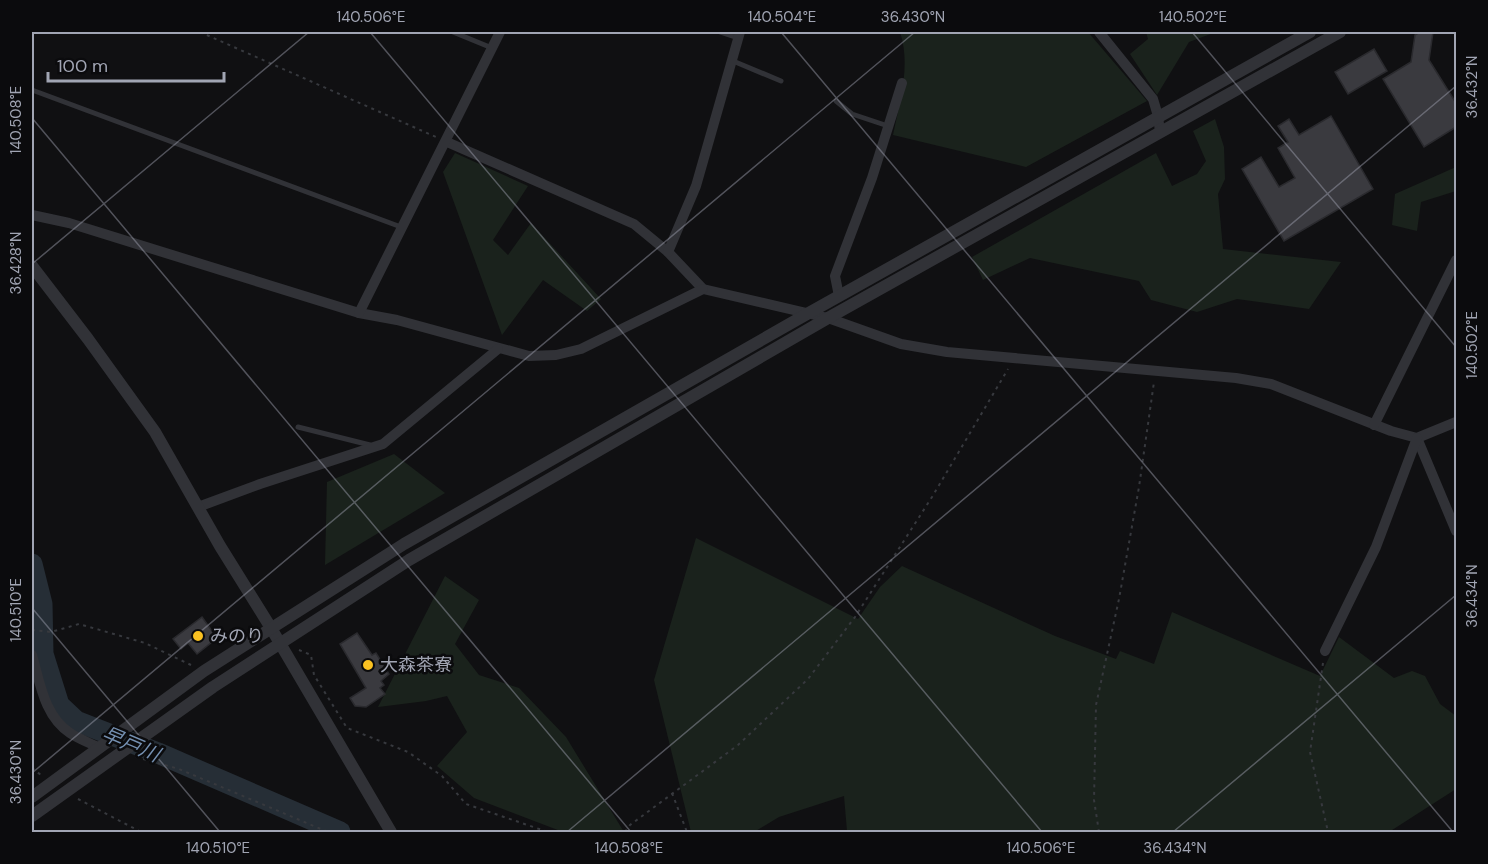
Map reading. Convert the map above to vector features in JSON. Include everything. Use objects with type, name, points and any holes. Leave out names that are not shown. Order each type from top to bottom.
[{"type":"street","points":[[359,313],[501,32]]},
{"type":"street","points":[[1099,32],[1153,99],[1160,132]]},
{"type":"street","points":[[32,797],[204,671],[404,544],[807,314],[1310,32]]},
{"type":"street","points":[[32,816],[119,752],[279,643],[409,560],[828,318],[1340,32]]},
{"type":"street","points":[[668,252],[696,186],[739,35]]},
{"type":"street","points":[[839,296],[835,276],[872,178],[902,83]]},
{"type":"street","points":[[447,142],[634,224],[668,252],[703,289],[828,318],[901,344],[947,352],[1236,378],[1271,384],[1374,425],[1417,438],[1456,422]]},
{"type":"street","points":[[32,215],[69,224],[359,313],[397,320],[529,356],[556,355],[581,349],[703,289]]},
{"type":"street","points":[[1374,425],[1456,260]]},
{"type":"street","points":[[32,266],[156,432],[391,832]]},
{"type":"street","points":[[198,507],[383,444],[498,349]]},
{"type":"street","points":[[1417,438],[1456,531]]},
{"type":"street","points":[[1324,651],[1376,547],[1417,438]]},
{"type":"street","points":[[32,654],[49,711],[70,733],[100,748]]},
{"type":"lane","points":[[453,32],[492,48]]},
{"type":"lane","points":[[720,32],[739,35]]},
{"type":"lane","points":[[733,61],[782,81]]},
{"type":"lane","points":[[32,90],[403,228]]},
{"type":"lane","points":[[836,101],[852,114],[888,126]]},
{"type":"lane","points":[[298,427],[370,445],[373,449]]},
{"type":"path","points":[[200,32],[447,142]]},
{"type":"path","points":[[625,832],[630,825],[738,745],[808,679],[861,607],[932,497],[1015,357]]},
{"type":"path","points":[[1099,832],[1094,800],[1096,705],[1119,599],[1139,488],[1155,371]]},
{"type":"path","points":[[32,630],[51,632],[79,624],[146,643],[204,671]]},
{"type":"path","points":[[279,643],[311,655],[314,675],[347,728],[408,752],[442,776],[466,804],[548,832]]},
{"type":"path","points":[[1324,651],[1311,752],[1328,832]]},
{"type":"path","points":[[119,752],[180,769],[328,832]]},
{"type":"path","points":[[65,792],[141,832]]},
{"type":"path","points":[[672,793],[687,832]]},
{"type":"shaded area","points":[[900,32],[1088,32],[1147,101],[1026,167],[893,135],[901,96],[905,57]]},
{"type":"shaded area","points":[[1146,32],[1216,32],[1189,42],[1157,95],[1130,54],[1148,39]]},
{"type":"shaded area","points":[[1215,119],[1224,147],[1225,179],[1218,194],[1223,249],[1341,262],[1309,309],[1237,299],[1197,312],[1151,300],[1139,281],[1030,258],[983,280],[972,257],[1156,153],[1172,186],[1197,174],[1206,161],[1193,131]]},
{"type":"shaded area","points":[[455,153],[528,186],[493,240],[508,255],[531,223],[601,299],[587,311],[543,280],[502,335],[443,172]]},
{"type":"shaded area","points":[[1456,167],[1456,191],[1421,202],[1417,231],[1392,225],[1395,194]]},
{"type":"shaded area","points":[[394,454],[445,493],[325,565],[327,482]]},
{"type":"shaded area","points":[[696,538],[858,619],[880,587],[902,566],[1055,636],[1116,659],[1120,651],[1154,664],[1172,612],[1320,676],[1339,637],[1394,678],[1412,671],[1425,676],[1440,704],[1456,716],[1456,789],[1389,832],[845,832],[847,831],[844,796],[779,817],[754,832],[691,832],[654,680]]},
{"type":"shaded area","points":[[445,576],[479,600],[455,644],[479,675],[519,688],[566,737],[624,832],[563,832],[474,798],[437,766],[467,732],[447,696],[378,707]]},
{"type":"building","points":[[1420,32],[1433,32],[1429,60],[1456,103],[1456,127],[1424,147],[1383,79],[1411,62],[1415,35]]},
{"type":"building","points":[[1374,49],[1387,71],[1348,94],[1335,72]]},
{"type":"building","points":[[1331,116],[1373,189],[1284,241],[1242,169],[1261,157],[1279,187],[1295,178],[1278,148],[1288,142],[1278,126],[1289,119],[1299,135]]},
{"type":"building","name":"みのり","points":[[202,617],[217,638],[197,654],[188,643],[181,649],[173,639]]},
{"type":"building","name":"大森茶寮","points":[[357,633],[372,655],[376,653],[389,674],[381,681],[384,685],[380,688],[385,694],[366,707],[355,706],[350,698],[366,688],[340,644]]},
{"type":"waterway","name":"早戸川","points":[[32,564],[42,604],[43,654],[59,705],[76,721],[158,753],[340,832]]},
{"type":"place","name":"みのり","points":[[198,636]]},
{"type":"place","name":"大森茶寮","points":[[368,665]]}]
